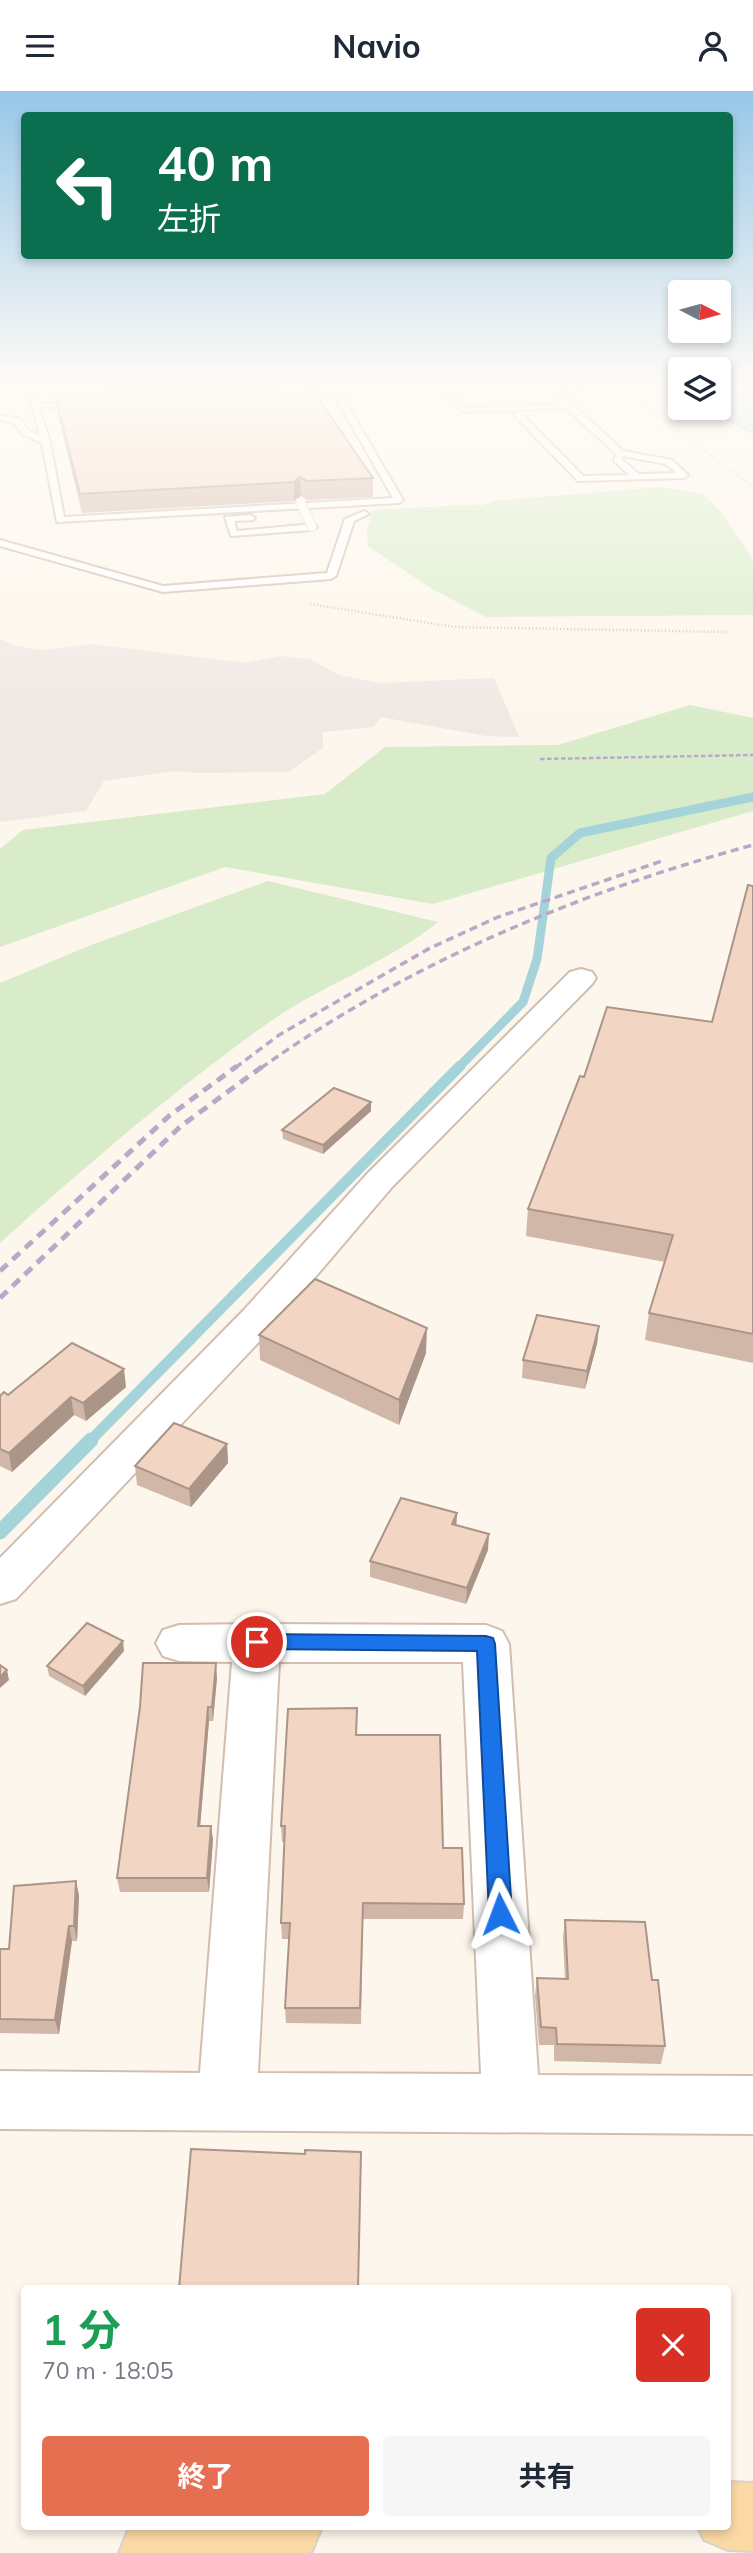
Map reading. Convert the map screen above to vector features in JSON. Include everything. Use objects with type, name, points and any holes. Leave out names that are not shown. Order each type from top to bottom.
[{"type":"main road","points":[[731,2517],[753,2517]]},
{"type":"main road","points":[[154,2553],[273,2530]]},
{"type":"street","points":[[0,1587],[257,1320],[380,1179],[581,978]]},
{"type":"street","points":[[227,2101],[257,1642]]},
{"type":"street","points":[[179,1643],[486,1644],[511,2102]]},
{"type":"street","points":[[0,2100],[753,2105]]},
{"type":"lane","points":[[56,497],[60,520],[398,500],[396,497]]},
{"type":"lane","points":[[0,543],[163,589],[331,576],[351,519],[347,511],[228,519],[234,534],[312,527],[301,503]]},
{"type":"lane","points":[[351,519],[364,514]]},
{"type":"path","points":[[364,514],[482,511]]},
{"type":"path","points":[[299,602],[454,627],[727,632]]},
{"type":"shaded area","points":[[0,639],[16,646],[41,650],[91,644],[247,663],[279,656],[310,659],[339,675],[381,683],[494,678],[519,737],[486,736],[381,717],[373,727],[323,732],[323,748],[288,772],[175,771],[104,781],[86,811],[0,822]]},
{"type":"green space","points":[[542,497],[706,497],[720,511],[753,559],[753,615],[486,617],[432,589],[368,546],[367,530],[373,510],[488,504],[492,501]]},
{"type":"green space","points":[[690,705],[753,718],[753,811],[433,904],[225,867],[0,947],[0,849],[23,830],[325,794],[385,747],[558,745]]},
{"type":"green space","points":[[268,881],[438,922],[397,950],[268,1023],[131,1129],[0,1243],[0,983],[91,945]]},
{"type":"building","points":[[748,885],[753,886],[753,1334],[649,1313],[673,1235],[528,1209],[580,1076],[584,1077],[607,1007],[712,1022]]},
{"type":"building","points":[[334,1088],[371,1102],[323,1145],[282,1130]]},
{"type":"building","points":[[315,1279],[427,1328],[399,1400],[259,1335]]},
{"type":"building","points":[[537,1315],[599,1326],[587,1371],[523,1360]]},
{"type":"building","points":[[72,1343],[124,1369],[83,1403],[71,1397],[9,1453],[0,1449],[0,1396],[4,1392],[8,1395]]},
{"type":"building","points":[[174,1423],[227,1444],[189,1489],[135,1466]]},
{"type":"building","points":[[401,1498],[457,1513],[452,1524],[489,1534],[467,1588],[370,1561]]},
{"type":"building","points":[[87,1623],[123,1641],[83,1686],[47,1666]]},
{"type":"building","points":[[143,1663],[216,1663],[212,1707],[208,1707],[198,1826],[211,1826],[207,1878],[117,1878],[140,1707]]},
{"type":"building","points":[[0,1665],[7,1670],[0,1677]]},
{"type":"building","points":[[357,1708],[356,1735],[440,1735],[443,1848],[462,1848],[464,1904],[363,1903],[360,2008],[285,2008],[290,1923],[281,1923],[285,1826],[281,1826],[288,1709]]},
{"type":"building","points":[[76,1881],[74,1926],[69,1926],[55,2020],[0,2019],[0,1949],[9,1949],[14,1886]]},
{"type":"building","points":[[565,1920],[645,1922],[652,1980],[658,1980],[665,2046],[557,2044],[556,2028],[541,2027],[537,1978],[568,1979]]},
{"type":"building","points":[[191,2149],[305,2154],[305,2150],[361,2152],[358,2285],[179,2285]]},
{"type":"waterway","points":[[458,1068],[523,1002],[537,959],[551,858],[580,833],[753,797]]},
{"type":"waterway","points":[[89,1442],[460,1066]]},
{"type":"waterway","points":[[0,1532],[91,1440]]},
{"type":"railway","points":[[540,759],[753,755]]},
{"type":"railway","points":[[261,1068],[376,995],[497,935],[623,885],[753,845]]},
{"type":"railway","points":[[235,1068],[279,1035],[430,948],[498,917],[662,861]]},
{"type":"railway","points":[[0,1271],[169,1116],[237,1066]]},
{"type":"railway","points":[[0,1298],[181,1126],[263,1066]]},
{"type":"route","points":[[257,1642],[486,1644],[500,1914]]}]
